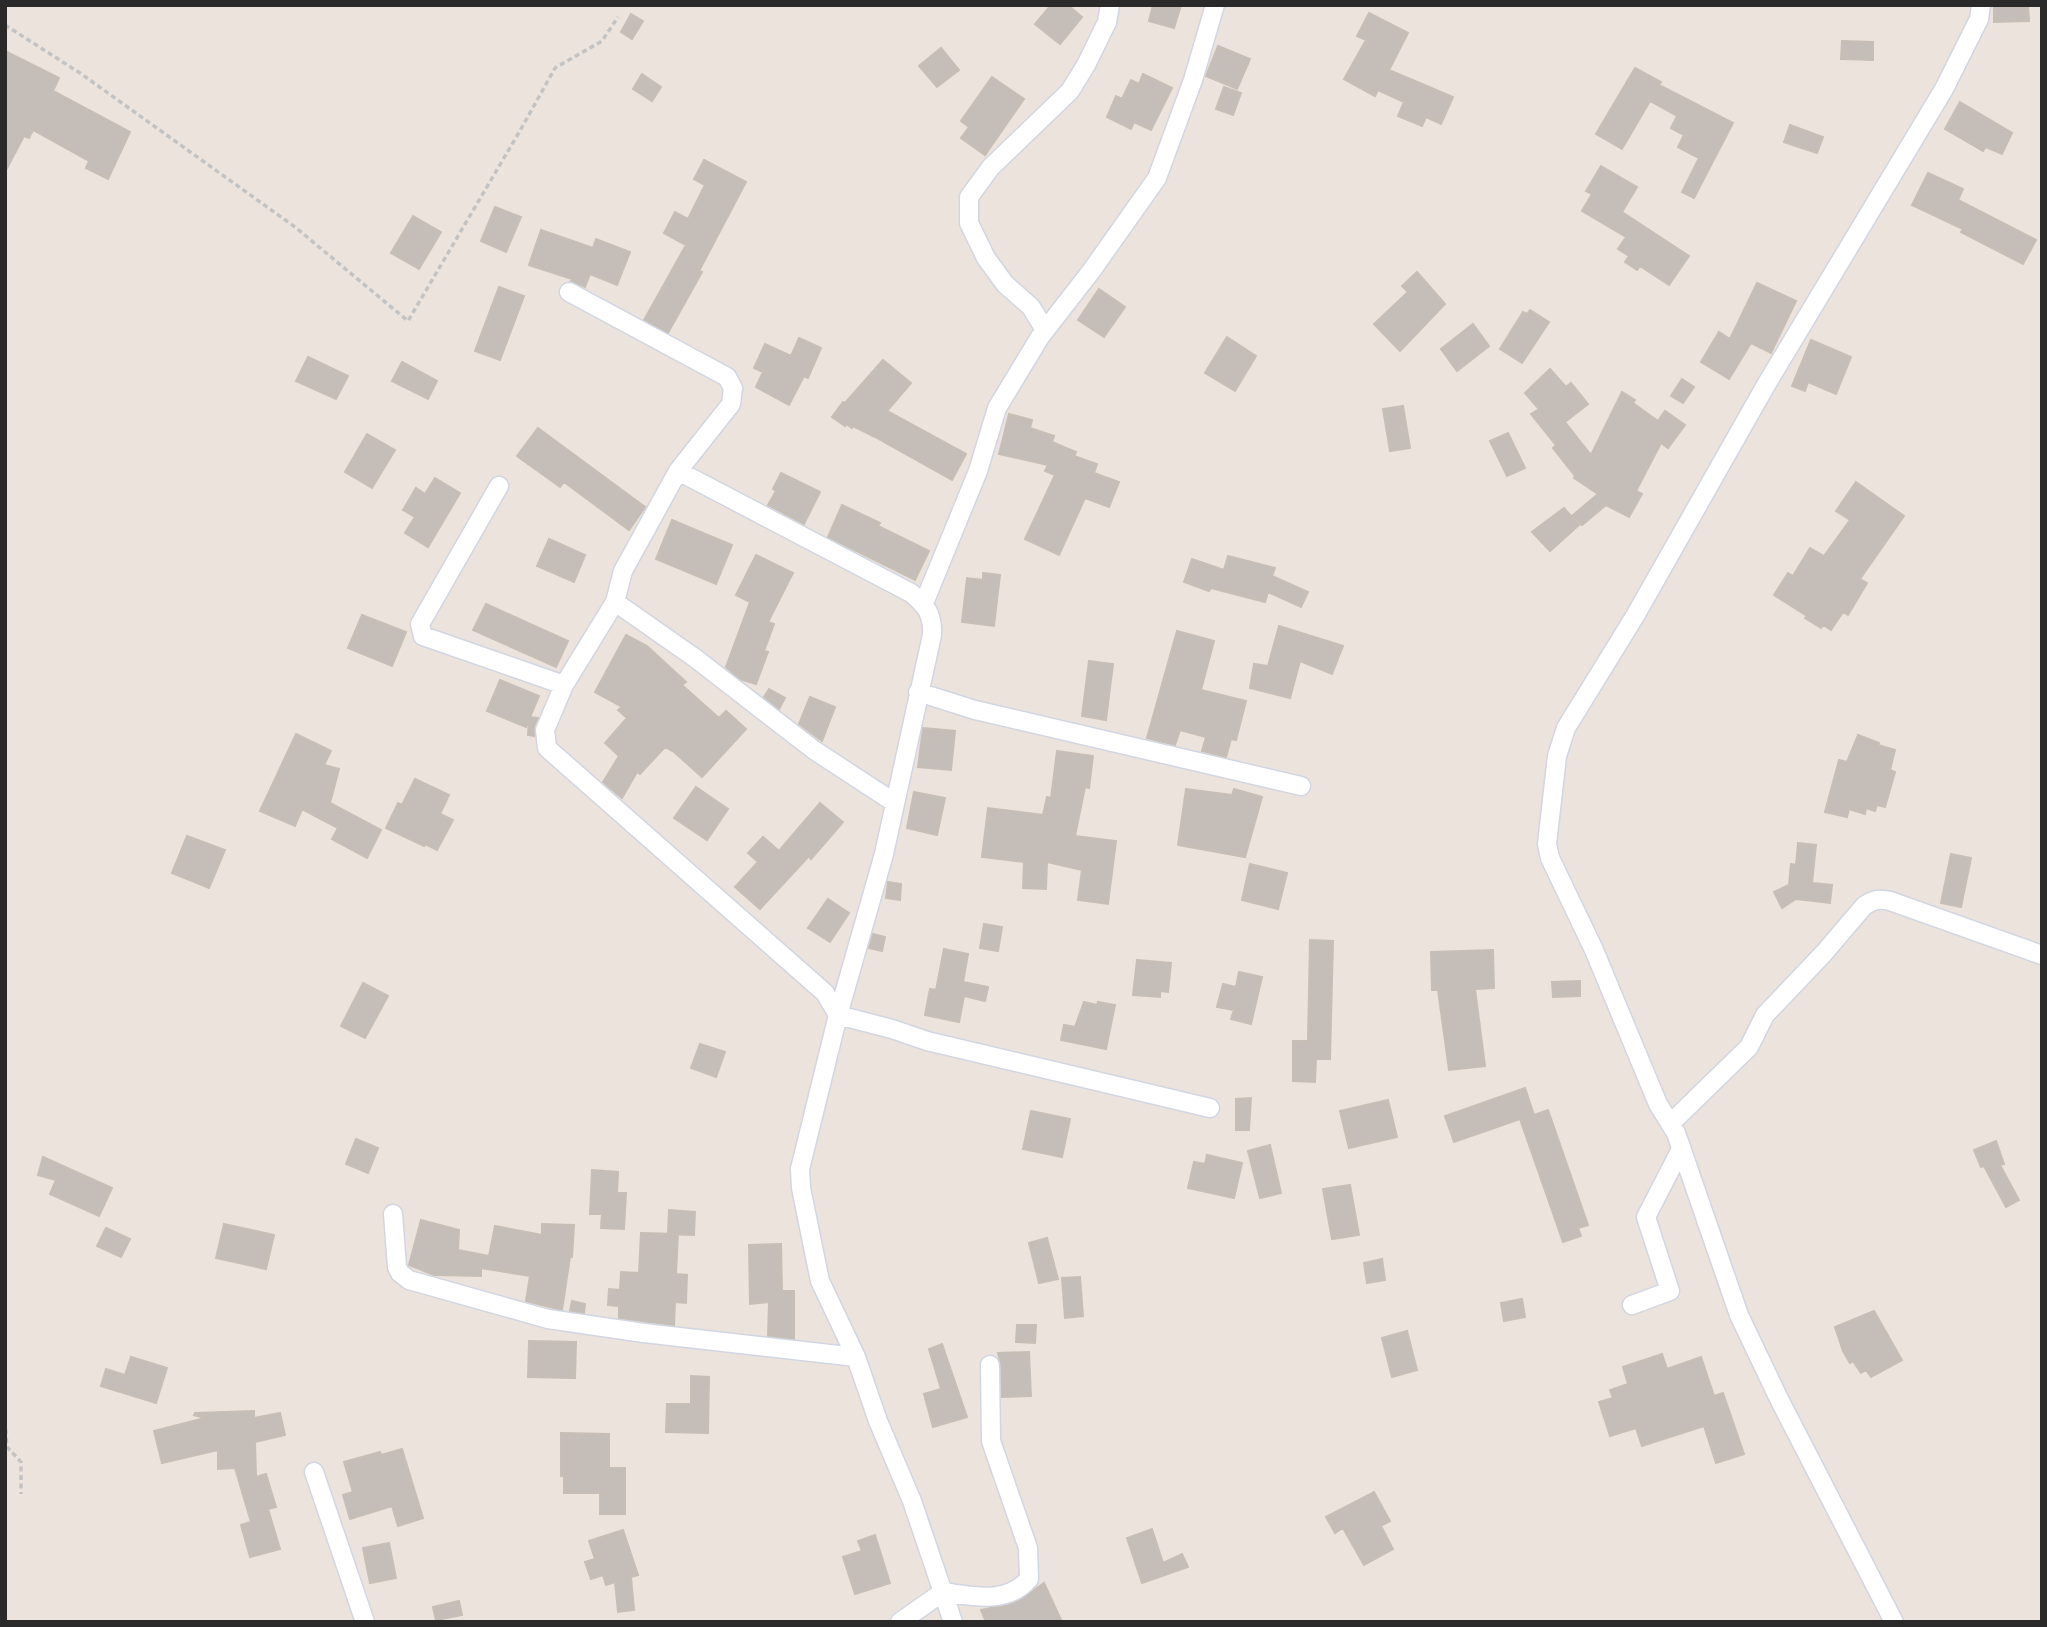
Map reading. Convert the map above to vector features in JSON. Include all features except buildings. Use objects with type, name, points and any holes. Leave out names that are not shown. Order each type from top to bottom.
[{"type":"street","points":[[1045,330],[1031,306],[1004,284],[986,258],[970,223],[970,197],[999,159],[1070,90],[1086,65],[1107,22],[1110,5]]},
{"type":"street","points":[[924,603],[978,471],[997,408],[1045,330],[1157,178],[1194,80],[1216,5]]},
{"type":"street","points":[[1894,1622],[1778,1397],[1739,1315],[1671,1123],[1658,1104],[1594,950],[1550,858],[1548,844],[1559,743],[1747,419],[1944,89],[1979,19],[1981,5]]},
{"type":"street","points":[[569,292],[727,377],[733,388],[731,404],[678,471],[623,570],[615,602],[564,685],[545,730],[547,748],[825,993],[838,1015],[927,1041],[1210,1108]]},
{"type":"street","points":[[678,471],[911,593],[924,603],[929,611],[932,635],[884,853],[838,1015],[800,1170],[801,1188],[820,1281],[856,1357],[878,1420],[912,1501],[953,1622]]},
{"type":"street","points":[[499,486],[420,624],[423,636],[564,685]]},
{"type":"street","points":[[615,602],[695,658],[814,750],[895,803]]},
{"type":"street","points":[[918,692],[975,710],[1301,786]]},
{"type":"street","points":[[1671,1123],[1749,1047],[1765,1015],[1872,900],[1890,901],[2042,955]]},
{"type":"street","points":[[1632,1305],[1670,1291],[1646,1217],[1681,1149]]},
{"type":"street","points":[[393,1214],[397,1267],[409,1280],[548,1319],[644,1333],[856,1357]]},
{"type":"street","points":[[900,1622],[943,1592],[992,1599],[1027,1582],[1030,1576],[1028,1548],[991,1441],[990,1365]]},
{"type":"street","points":[[314,1472],[365,1622]]},
{"type":"path","points":[[5,25],[80,73],[295,228],[408,321],[555,68],[602,41],[618,17]]},
{"type":"path","points":[[5,1421],[7,1447],[21,1462],[21,1494]]}]
